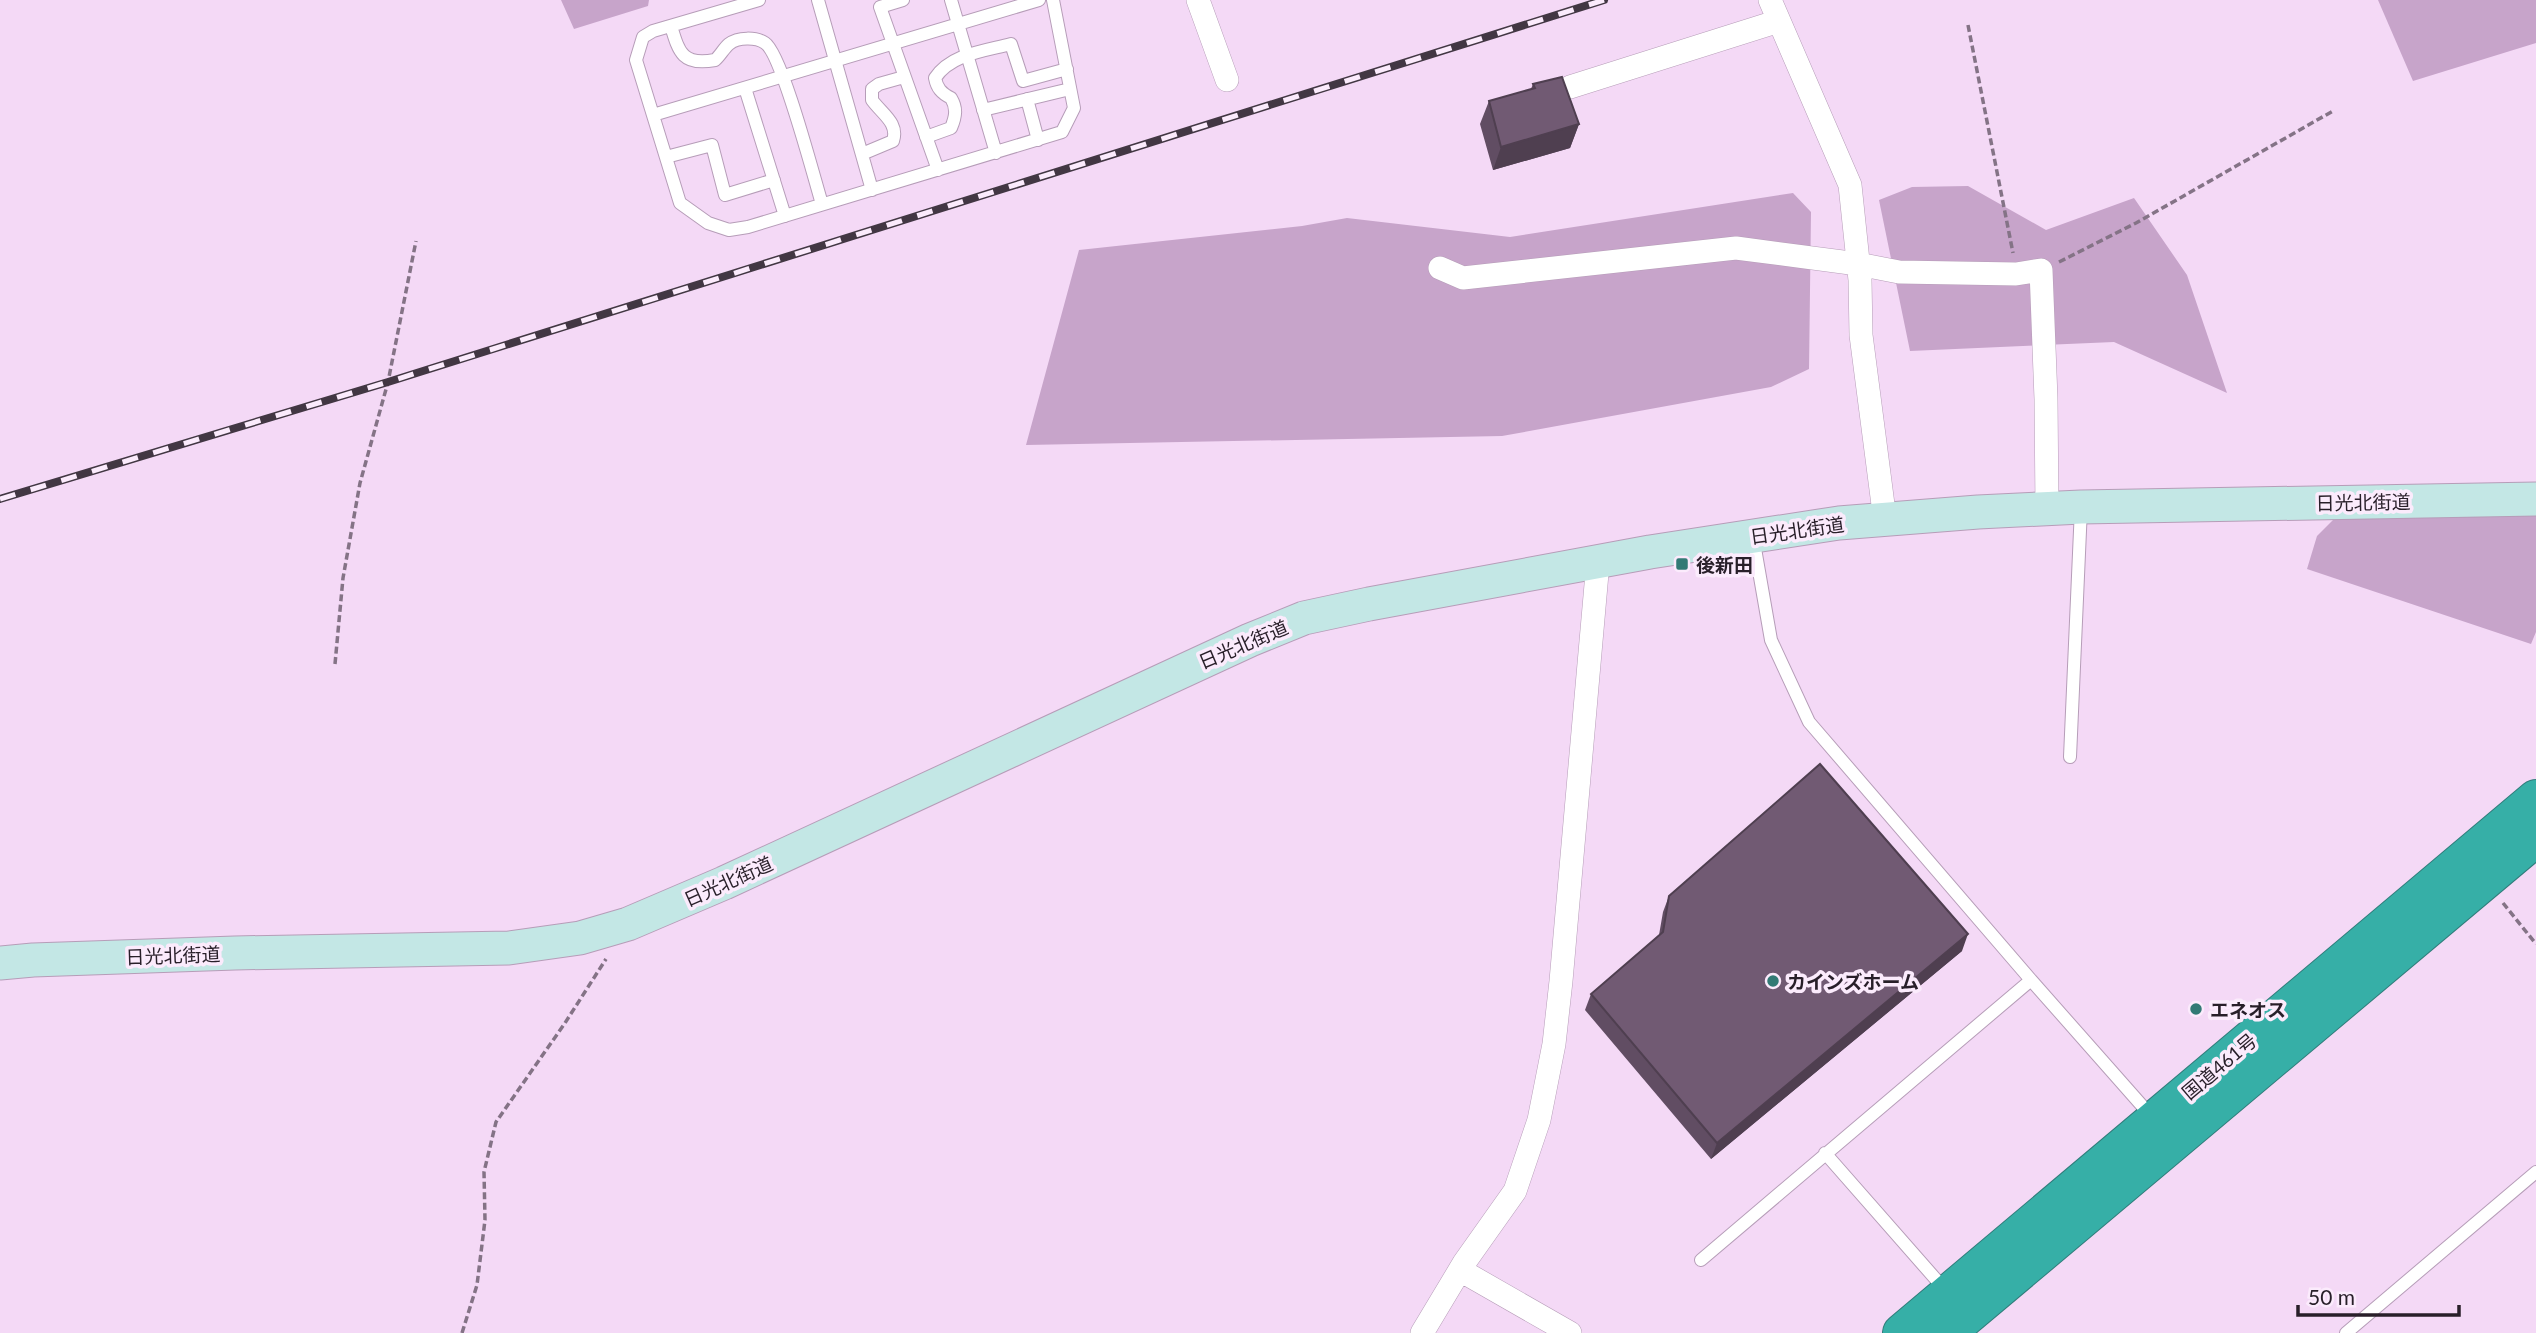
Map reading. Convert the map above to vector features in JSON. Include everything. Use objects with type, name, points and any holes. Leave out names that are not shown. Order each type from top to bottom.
[{"type":"highway","name":"国道461号","points":[[1902,1333],[2536,799]]},
{"type":"highway","name":"国道461号","points":[[1946,1333],[2536,837]]},
{"type":"street","points":[[1198,0],[1227,79]]},
{"type":"street","points":[[1770,0],[1850,185],[1858,264],[1861,335],[1885,520]]},
{"type":"street","points":[[1570,87],[1779,21]]},
{"type":"street","points":[[1440,268],[1463,278],[1736,248],[1899,272],[2016,274],[2041,270],[2047,509]]},
{"type":"street","name":"日光北街道","points":[[0,963],[221,954],[509,948],[580,939],[628,924],[724,883],[1250,640],[1304,618],[1598,562],[1839,523],[1978,512],[2081,507],[2536,499]]},
{"type":"street","points":[[1422,1333],[1460,1270],[1515,1191],[1539,1120],[1552,1057],[1578,803],[1598,562]]},
{"type":"street","points":[[1460,1270],[1570,1333]]},
{"type":"lane","points":[[759,0],[653,31],[643,37],[636,60],[680,203],[708,223],[729,230],[748,227],[1062,132],[1074,108],[1053,0]]},
{"type":"lane","points":[[818,0],[872,190]]},
{"type":"lane","points":[[903,0],[880,7],[938,170]]},
{"type":"lane","points":[[951,0],[996,152]]},
{"type":"lane","points":[[653,115],[958,25],[1021,3],[1039,0]]},
{"type":"lane","points":[[671,26],[678,48],[688,59],[697,63],[715,60],[729,44],[739,40],[764,42],[771,49],[822,204]]},
{"type":"lane","points":[[926,137],[951,128],[956,116],[951,97],[942,94],[935,78],[943,66],[967,55],[1011,44],[1023,81],[1067,69]]},
{"type":"lane","points":[[862,154],[893,141],[895,133],[892,123],[872,100],[872,89],[878,84],[904,77]]},
{"type":"lane","points":[[745,88],[785,216]]},
{"type":"lane","points":[[983,110],[1070,89]]},
{"type":"lane","points":[[1027,99],[1038,140]]},
{"type":"lane","points":[[666,158],[712,145],[725,195],[774,180]]},
{"type":"lane","points":[[2070,757],[2081,507]]},
{"type":"lane","points":[[1753,536],[1771,640],[1809,722],[2154,1120]]},
{"type":"lane","points":[[1701,1260],[2031,980]]},
{"type":"lane","points":[[1825,1153],[1948,1293]]},
{"type":"lane","points":[[2346,1333],[2536,1172]]},
{"type":"path","points":[[1968,25],[2016,274]]},
{"type":"path","points":[[2041,270],[2136,223],[2333,111]]},
{"type":"path","points":[[335,664],[343,578],[360,483],[388,382],[416,241]]},
{"type":"path","points":[[462,1333],[477,1285],[485,1220],[484,1172],[496,1122],[565,1023],[628,924]]},
{"type":"shaded area","points":[[561,0],[649,0],[648,6],[574,29]]},
{"type":"shaded area","points":[[2378,0],[2536,0],[2536,43],[2413,81]]},
{"type":"shaded area","points":[[1968,186],[2046,230],[2134,198],[2187,275],[2227,393],[2114,342],[1910,351],[1879,200],[1912,187]]},
{"type":"shaded area","points":[[1793,193],[1811,212],[1809,369],[1771,387],[1502,436],[1026,445],[1079,250],[1302,226],[1347,218],[1510,237]]},
{"type":"shaded area","points":[[2346,507],[2536,512],[2536,632],[2531,644],[2307,569],[2317,536]]},
{"type":"building","points":[[1562,77],[1579,124],[1501,147],[1489,101],[1535,88],[1533,84]]},
{"type":"building","name":"カインズホーム","points":[[1820,764],[1968,934],[1717,1143],[1591,994],[1663,932],[1669,896]]},
{"type":"railway","points":[[0,499],[388,382],[1604,0]]},
{"type":"place","name":"後新田","points":[[1682,564]]},
{"type":"place","name":"カインズホーム","points":[[1773,981]]},
{"type":"place","name":"エネオス","points":[[2196,1009]]}]
